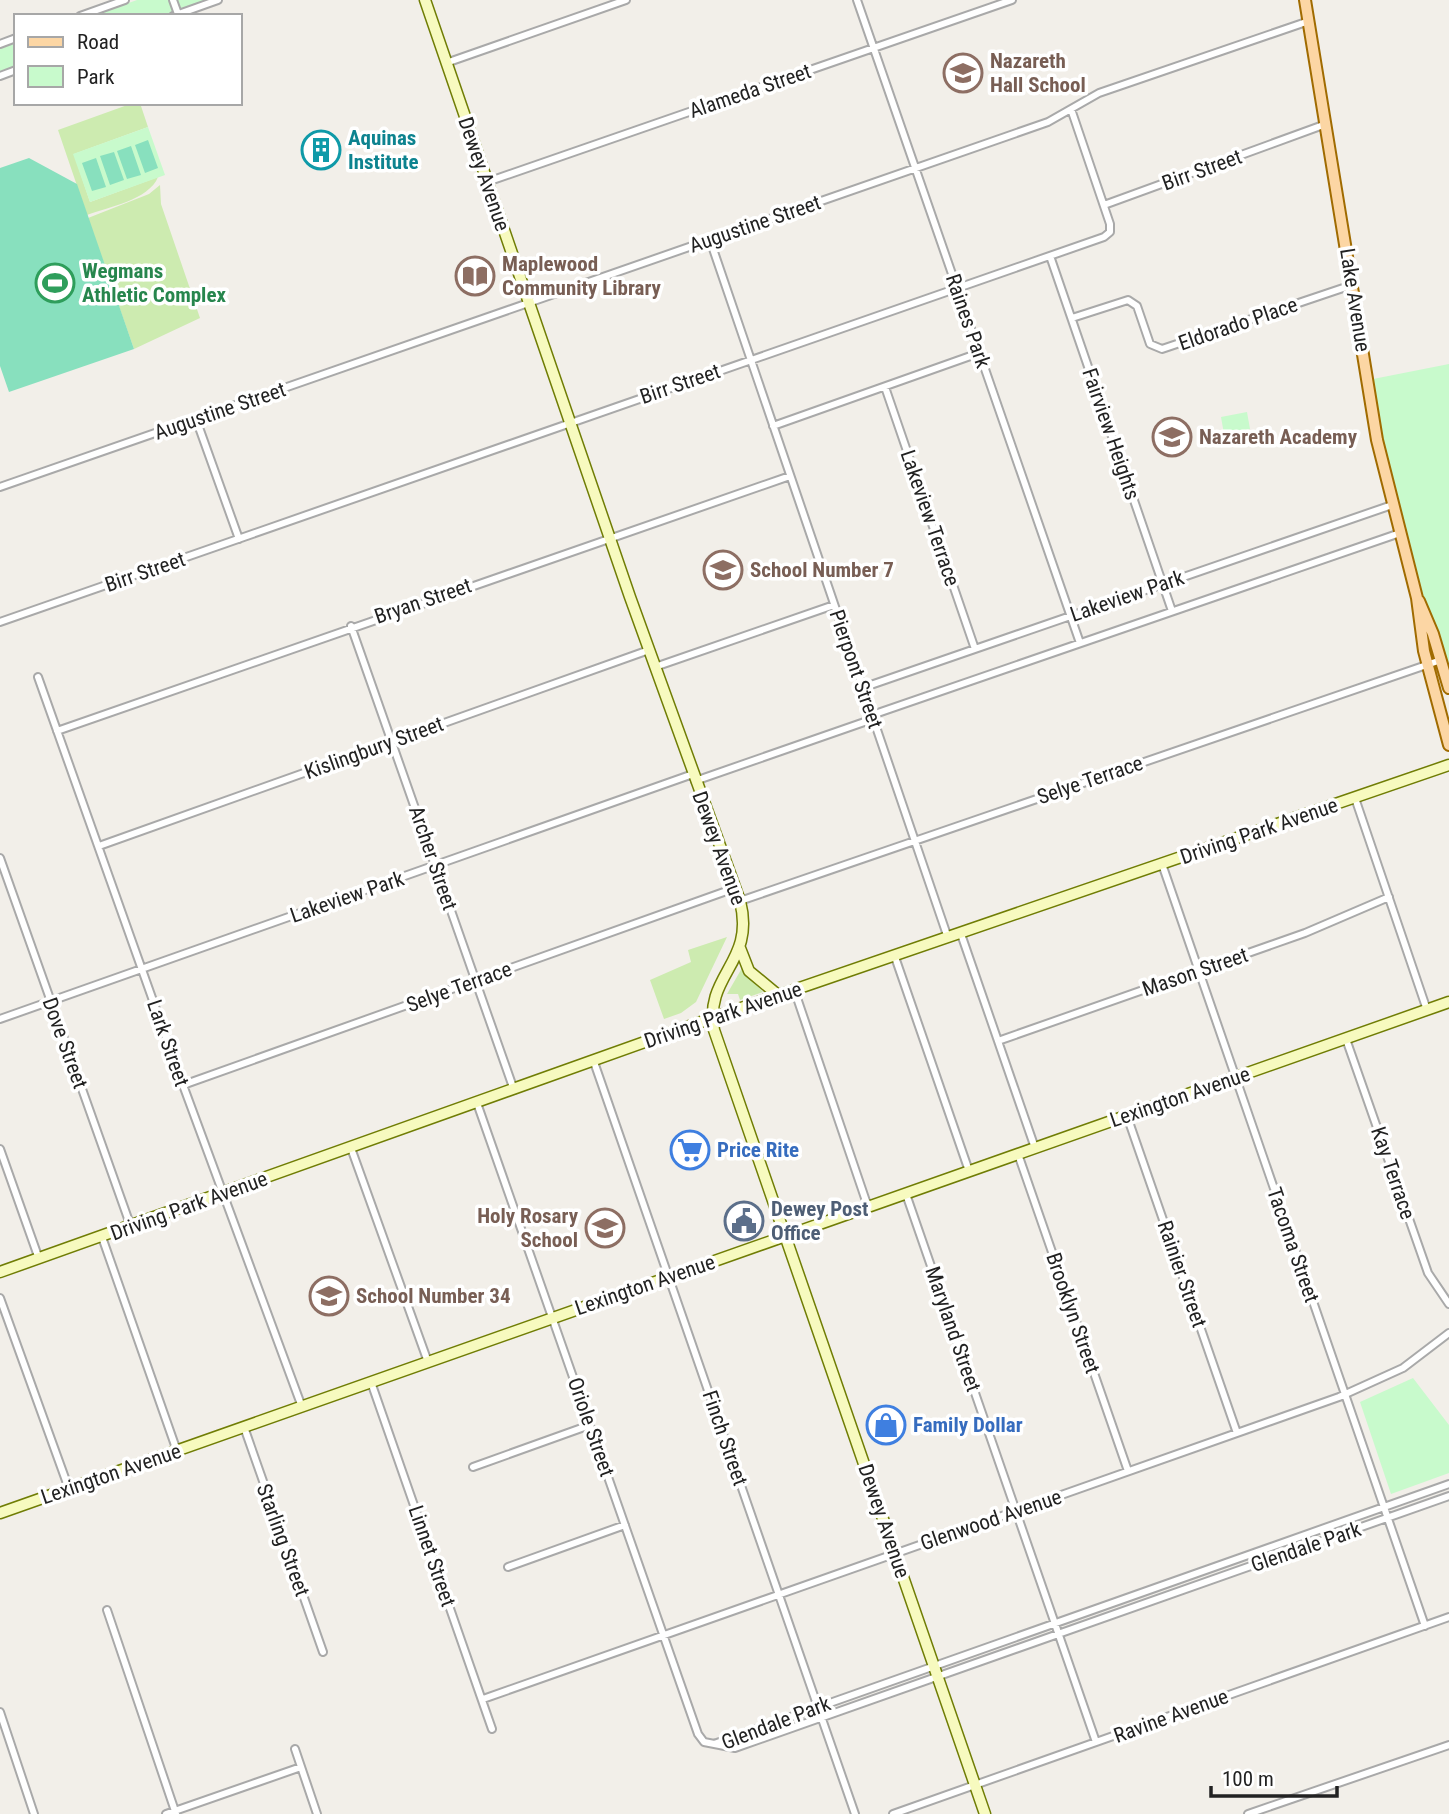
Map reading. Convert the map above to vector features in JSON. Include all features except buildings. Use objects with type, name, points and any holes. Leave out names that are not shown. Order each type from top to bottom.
[{"type":"main road","name":"Lake Avenue","points":[[1305,0],[1377,440],[1417,598],[1427,664],[1449,745]]},
{"type":"main road","name":"Lake Avenue","points":[[1417,598],[1449,688]]},
{"type":"street","points":[[86,14],[125,0]]},
{"type":"street","points":[[178,14],[218,0]]},
{"type":"street","name":"Dewey Avenue","points":[[425,0],[649,650],[740,901],[744,927],[740,948],[715,996],[712,1018],[985,1814]]},
{"type":"street","points":[[446,63],[626,0]]},
{"type":"street","name":"Raines Park","points":[[857,0],[1080,643]]},
{"type":"street","name":"Alameda Street","points":[[487,182],[1012,0]]},
{"type":"street","name":"Augustine Street","points":[[0,487],[1048,122],[1099,93],[1309,21]]},
{"type":"street","points":[[1070,109],[1104,205]]},
{"type":"street","name":"Birr Street","points":[[0,622],[1050,256],[1108,234],[1111,229],[1104,205],[1326,124]]},
{"type":"street","name":"Pierpont Street","points":[[710,240],[948,938]]},
{"type":"street","name":"Fairview Heights","points":[[1050,256],[1172,611]]},
{"type":"street","name":"Eldorado Place","points":[[1072,318],[1128,300],[1137,306],[1150,344],[1162,349],[1352,285]]},
{"type":"street","points":[[773,426],[979,354]]},
{"type":"street","name":"Lakeview Terrace","points":[[885,387],[975,649]]},
{"type":"street","points":[[196,419],[239,539]]},
{"type":"street","name":"Bryan Street","points":[[57,731],[351,626],[790,476]]},
{"type":"street","name":"Lakeview Park","points":[[862,688],[1392,505]]},
{"type":"street","name":"Lakeview Park","points":[[0,1019],[1400,533]]},
{"type":"street","points":[[655,667],[834,605]]},
{"type":"street","name":"Archer Street","points":[[351,626],[515,1090]]},
{"type":"street","name":"Kislingbury Street","points":[[99,845],[649,650]]},
{"type":"street","name":"Selye Terrace","points":[[740,901],[1441,660]]},
{"type":"street","name":"Lark Street","points":[[38,677],[222,1193],[302,1407]]},
{"type":"street","name":"Driving Park Avenue","points":[[0,1272],[794,989],[895,957],[1449,765]]},
{"type":"street","points":[[1355,798],[1427,1010]]},
{"type":"street","name":"Dove Street","points":[[0,858],[131,1227]]},
{"type":"street","name":"Tacoma Street","points":[[1162,864],[1425,1626]]},
{"type":"street","name":"Selye Terrace","points":[[183,1085],[735,888]]},
{"type":"street","name":"Mason Street","points":[[998,1041],[1316,929],[1389,897]]},
{"type":"street","points":[[961,934],[1035,1148]]},
{"type":"street","points":[[740,948],[749,971],[778,995]]},
{"type":"street","points":[[895,957],[969,1171]]},
{"type":"street","points":[[794,989],[869,1207]]},
{"type":"street","name":"Lexington Avenue","points":[[0,1513],[1449,1002]]},
{"type":"street","name":"Kay Terrace","points":[[1346,1038],[1429,1277],[1449,1304]]},
{"type":"street","name":"Finch Street","points":[[594,1062],[855,1814]]},
{"type":"street","name":"Oriole Street","points":[[477,1103],[698,1734],[702,1741],[712,1744]]},
{"type":"street","name":"Rainier Street","points":[[1127,1116],[1237,1433]]},
{"type":"street","points":[[351,1148],[428,1362]]},
{"type":"street","points":[[0,1149],[39,1259]]},
{"type":"street","name":"Brooklyn Street","points":[[1018,1154],[1128,1471]]},
{"type":"street","name":"Maryland Street","points":[[906,1194],[1096,1742]]},
{"type":"street","points":[[102,1237],[177,1451]]},
{"type":"street","points":[[0,1298],[69,1489]]},
{"type":"street","name":"Glenwood Avenue","points":[[483,1699],[1345,1394],[1403,1368],[1449,1333]]},
{"type":"street","name":"Linnet Street","points":[[371,1382],[492,1730]]},
{"type":"street","points":[[473,1467],[590,1425]]},
{"type":"street","name":"Starling Street","points":[[244,1427],[323,1652]]},
{"type":"street","name":"Glendale Park","points":[[712,1744],[1449,1484]]},
{"type":"street","name":"Glendale Park","points":[[712,1744],[733,1749],[1449,1496]]},
{"type":"street","points":[[508,1567],[625,1525]]},
{"type":"street","points":[[107,1610],[175,1812]]},
{"type":"street","name":"Ravine Avenue","points":[[893,1814],[1449,1617]]},
{"type":"street","points":[[0,1712],[34,1814]]},
{"type":"street","points":[[1248,1814],[1449,1745]]},
{"type":"street","points":[[295,1749],[317,1814]]},
{"type":"street","points":[[166,1814],[301,1767]]},
{"type":"green space","points":[[137,0],[206,0],[166,14],[98,14]]},
{"type":"green space","points":[[14,43],[14,67],[0,71],[0,47]]},
{"type":"green space","points":[[127,105],[141,105],[148,127],[74,154],[90,202],[158,177],[146,192],[137,197],[87,215],[58,130]]},
{"type":"green space","points":[[148,127],[165,175],[90,202],[73,154]]},
{"type":"green space","points":[[148,140],[158,168],[145,173],[135,145]]},
{"type":"green space","points":[[131,146],[141,175],[127,179],[117,151]]},
{"type":"green space","points":[[114,152],[124,180],[110,185],[100,156]]},
{"type":"green space","name":"Wegmans Athletic Complex","points":[[29,158],[77,184],[134,349],[9,392],[0,366],[0,168]]},
{"type":"green space","points":[[96,158],[106,187],[92,191],[82,163]]},
{"type":"green space","points":[[160,185],[161,204],[200,318],[134,349],[88,218],[149,194]]},
{"type":"green space","points":[[1449,364],[1449,688],[1424,612],[1368,380]]},
{"type":"green space","points":[[1247,412],[1250,429],[1224,434],[1221,417]]},
{"type":"green space","points":[[727,937],[696,1002],[681,1013],[664,1019],[650,980],[691,962],[688,950]]},
{"type":"green space","points":[[742,968],[763,992],[740,1000],[738,994],[727,994]]},
{"type":"green space","points":[[1413,1378],[1449,1425],[1449,1473],[1391,1494],[1360,1402]]},
{"type":"place","name":"Nazareth Hall School","points":[[963,73]]},
{"type":"place","name":"Aquinas Institute","points":[[321,150]]},
{"type":"place","name":"Maplewood Community Library","points":[[475,276]]},
{"type":"place","name":"Wegmans Athletic Complex","points":[[55,283]]},
{"type":"place","name":"Nazareth Academy","points":[[1172,437]]},
{"type":"place","name":"School Number 7","points":[[723,570]]},
{"type":"place","name":"Price Rite","points":[[690,1150]]},
{"type":"place","name":"Dewey Post Office","points":[[744,1221]]},
{"type":"place","name":"Holy Rosary School","points":[[605,1228]]},
{"type":"place","name":"School Number 34","points":[[329,1296]]},
{"type":"place","name":"Family Dollar","points":[[886,1425]]}]
